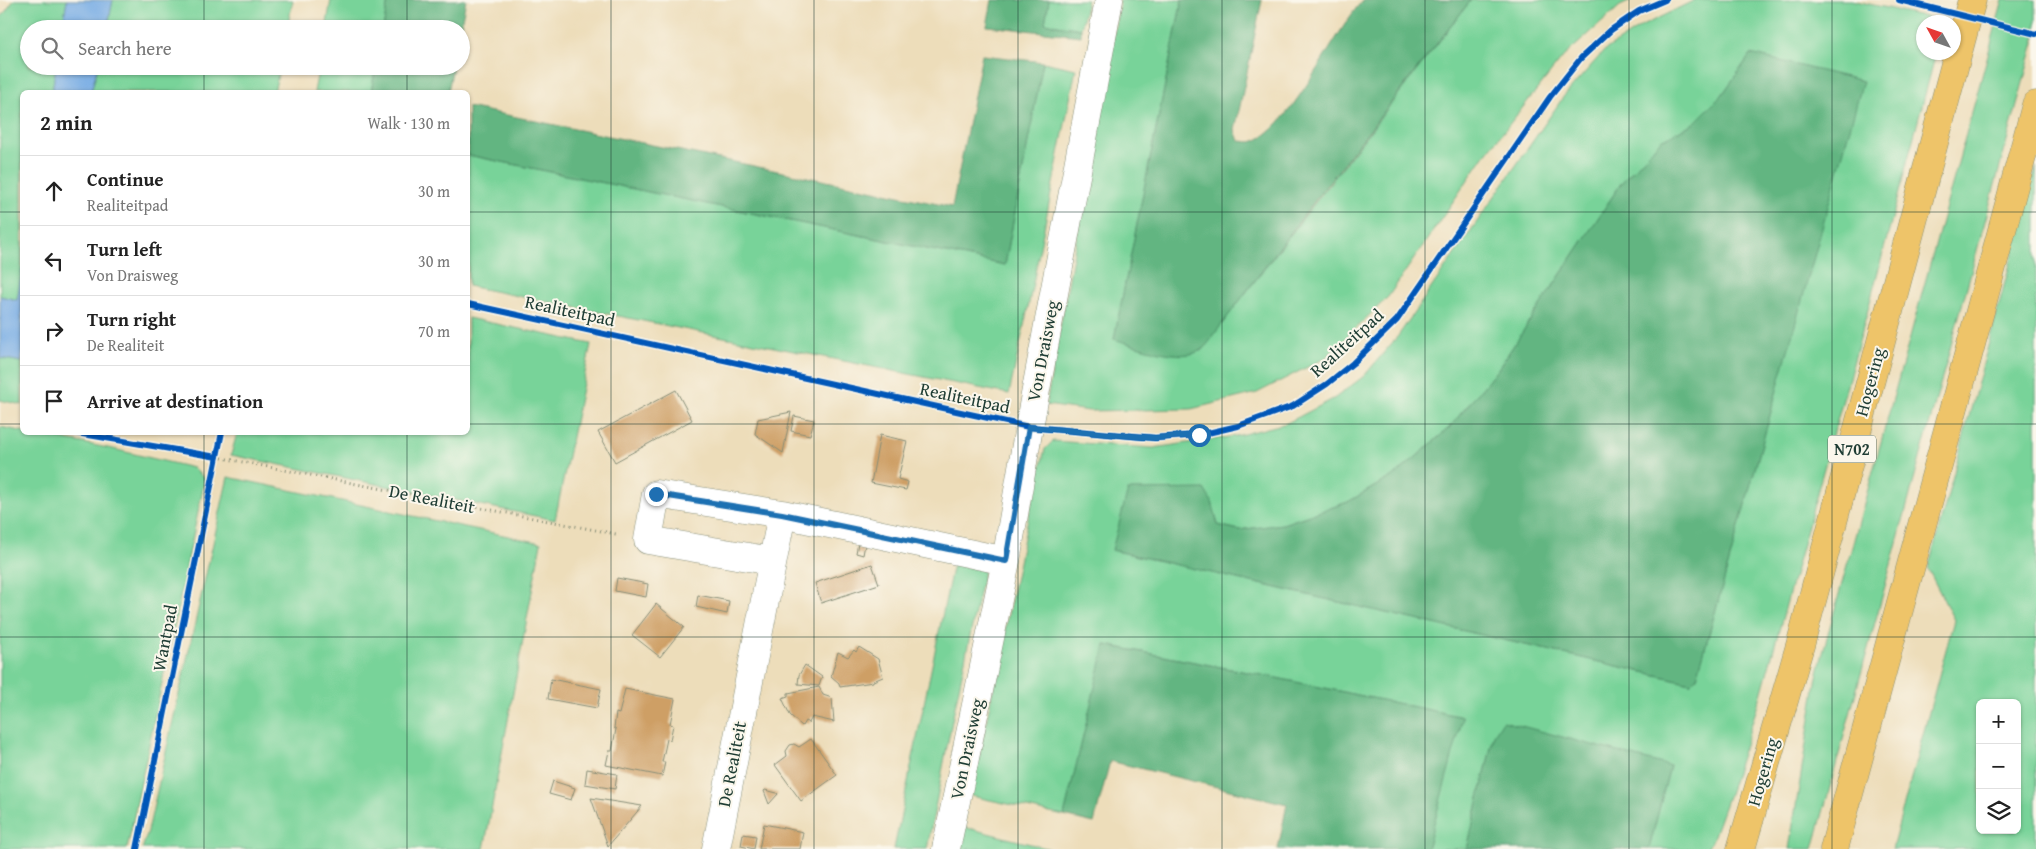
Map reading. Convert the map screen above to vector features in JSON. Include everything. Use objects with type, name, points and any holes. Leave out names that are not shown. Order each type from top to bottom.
[{"type":"highway","name":"Hogering","points":[[1741,849],[1801,642],[1972,0]]},
{"type":"highway","points":[[1834,849],[2036,105]]},
{"type":"street","name":"Von Draisweg","points":[[946,849],[1006,561],[1030,417],[1109,0]]},
{"type":"street","points":[[772,561],[648,540],[656,494],[782,514],[1006,561]]},
{"type":"street","name":"De Realiteit","points":[[716,849],[782,514]]},
{"type":"path","points":[[215,467],[218,449]]},
{"type":"path","points":[[207,456],[217,457]]},
{"type":"green space","points":[[14,0],[67,0],[64,20],[20,20],[20,75],[55,75],[52,90],[20,90],[20,285],[18,300],[0,296],[0,19]]},
{"type":"green space","points":[[113,0],[293,0],[289,20],[109,20]]},
{"type":"green space","points":[[331,0],[388,0],[385,20],[328,20]]},
{"type":"green space","points":[[388,0],[466,0],[462,20],[385,20]]},
{"type":"green space","points":[[992,0],[1049,0],[1045,23],[1081,29],[1081,36],[987,26]]},
{"type":"green space","points":[[1049,0],[1087,0],[1081,29],[1045,23]]},
{"type":"green space","points":[[1120,0],[1182,0],[1114,339],[1201,351],[1471,0],[1633,0],[1620,6],[1563,57],[1484,156],[1388,297],[1325,358],[1257,393],[1191,409],[1089,411],[1046,405]]},
{"type":"green space","points":[[1182,0],[1262,0],[1235,130],[1239,141],[1249,142],[1268,133],[1283,118],[1312,78],[1363,0],[1471,0],[1320,194],[1207,344],[1193,354],[1183,355],[1158,352],[1114,339]]},
{"type":"green space","points":[[1695,0],[1852,0],[1918,15],[1916,15],[1916,60],[1934,60],[1867,313],[1761,695],[1731,788],[1713,838],[1707,849],[1649,849],[1670,766],[1494,735],[1467,849],[1427,849],[1462,717],[1262,675],[1106,645],[1064,816],[971,796],[1027,523],[1045,449],[1053,441],[1153,448],[1236,436],[1287,423],[1335,398],[1364,376],[1398,336],[1564,96],[1605,50],[1642,26]],"holes":[[[1751,54],[1778,386],[1697,677],[1691,683],[1112,550],[1212,502],[1218,525],[1239,530],[1283,524],[1348,502],[1398,473],[1449,428],[1498,369],[1622,182],[1661,140],[1694,123],[1722,95]]]},
{"type":"green space","points":[[2003,0],[2036,0],[2036,35],[1813,849],[1789,849],[1816,682],[1823,652]]},
{"type":"green space","points":[[1751,54],[1863,81],[1697,677],[1691,683],[1112,550],[1128,490],[1204,489],[1212,502],[1218,525],[1239,530],[1283,524],[1348,502],[1398,473],[1449,428],[1498,369],[1622,182],[1661,140],[1694,123],[1722,95]]},
{"type":"green space","points":[[982,55],[1043,62],[1005,265],[470,155],[470,107],[952,207]]},
{"type":"green space","points":[[1043,62],[1076,69],[1009,394],[470,286],[470,155],[1005,265]]},
{"type":"green space","points":[[96,75],[278,75],[274,90],[92,90]]},
{"type":"green space","points":[[317,75],[374,75],[371,90],[314,90]]},
{"type":"green space","points":[[374,75],[451,75],[448,90],[371,90]]},
{"type":"green space","points":[[2036,167],[2036,849],[1892,849],[1954,620],[1928,569]]},
{"type":"green space","points":[[470,318],[591,344],[555,520],[231,455],[236,435],[470,435]]},
{"type":"green space","points":[[0,358],[20,362],[20,405],[0,400]]},
{"type":"green space","points":[[0,427],[20,431],[20,435],[41,435],[113,449],[193,468],[205,479],[127,849],[0,849]]},
{"type":"green space","points":[[228,477],[541,543],[484,849],[142,849],[148,831]]},
{"type":"green space","points":[[953,564],[984,570],[927,849],[894,849]]},
{"type":"green space","points":[[1105,645],[1262,675],[1463,717],[1427,849],[1278,849],[1287,804],[1110,761],[1094,823],[1064,816]]},
{"type":"green space","points":[[1503,721],[1670,766],[1649,849],[1467,849],[1494,735]]},
{"type":"green space","points":[[964,827],[1050,849],[960,849]]},
{"type":"water","points":[[67,0],[113,0],[109,20],[64,20]]},
{"type":"water","points":[[55,75],[96,75],[92,90],[52,90]]},
{"type":"water","points":[[20,282],[20,362],[0,358],[0,296],[17,300]]},
{"type":"building","points":[[676,390],[692,420],[615,462],[598,432]]},
{"type":"building","points":[[791,412],[783,453],[755,434],[758,419]]},
{"type":"building","points":[[794,416],[814,420],[810,435],[791,431]]},
{"type":"building","points":[[880,435],[907,441],[898,479],[908,482],[906,490],[871,483]]},
{"type":"building","points":[[858,543],[865,544],[863,555],[856,553]]},
{"type":"building","points":[[872,564],[879,584],[821,603],[815,583]]},
{"type":"building","points":[[617,578],[648,584],[646,597],[615,591]]},
{"type":"building","points":[[698,595],[729,601],[727,614],[696,607]]},
{"type":"building","points":[[656,604],[684,627],[660,657],[632,635]]},
{"type":"building","points":[[859,647],[878,659],[883,677],[873,682],[840,687],[839,683],[831,676],[838,652],[848,657],[854,650],[856,652]]},
{"type":"building","points":[[805,665],[822,677],[819,686],[798,684],[799,675]]},
{"type":"building","points":[[551,679],[601,689],[597,708],[548,699]]},
{"type":"building","points":[[819,687],[823,695],[832,698],[834,722],[812,717],[809,723],[805,721],[802,726],[790,715],[782,698],[788,696],[788,693]]},
{"type":"building","points":[[625,689],[675,699],[670,724],[673,725],[670,740],[667,739],[662,762],[665,762],[662,776],[606,765],[609,751],[612,751],[616,729],[614,728],[616,713],[619,714]]},
{"type":"building","points":[[811,739],[837,775],[801,801],[775,765],[787,756],[786,751],[790,745],[794,744],[799,747]]},
{"type":"building","points":[[587,769],[617,774],[615,789],[585,784]]},
{"type":"building","points":[[553,781],[575,788],[571,800],[549,794]]},
{"type":"building","points":[[764,791],[778,794],[769,804]]},
{"type":"building","points":[[591,798],[642,806],[608,846]]},
{"type":"building","points":[[764,824],[803,832],[800,849],[759,849]]},
{"type":"building","points":[[743,834],[756,836],[754,849],[741,846]]},
{"type":"cycle path","name":"Realiteitpad","points":[[470,304],[1029,427],[1155,438],[1199,435],[1238,426],[1293,406],[1327,384],[1353,363],[1397,320],[1550,97],[1581,58],[1611,30],[1639,11],[1665,0]]},
{"type":"cycle path","points":[[1899,0],[2036,34]]},
{"type":"cycle path","points":[[89,435],[217,457]]},
{"type":"cycle path","name":"Wantpad","points":[[137,849],[221,435]]},
{"type":"route","points":[[656,494],[782,514],[1006,561],[1029,427],[1155,438],[1199,435]]}]
